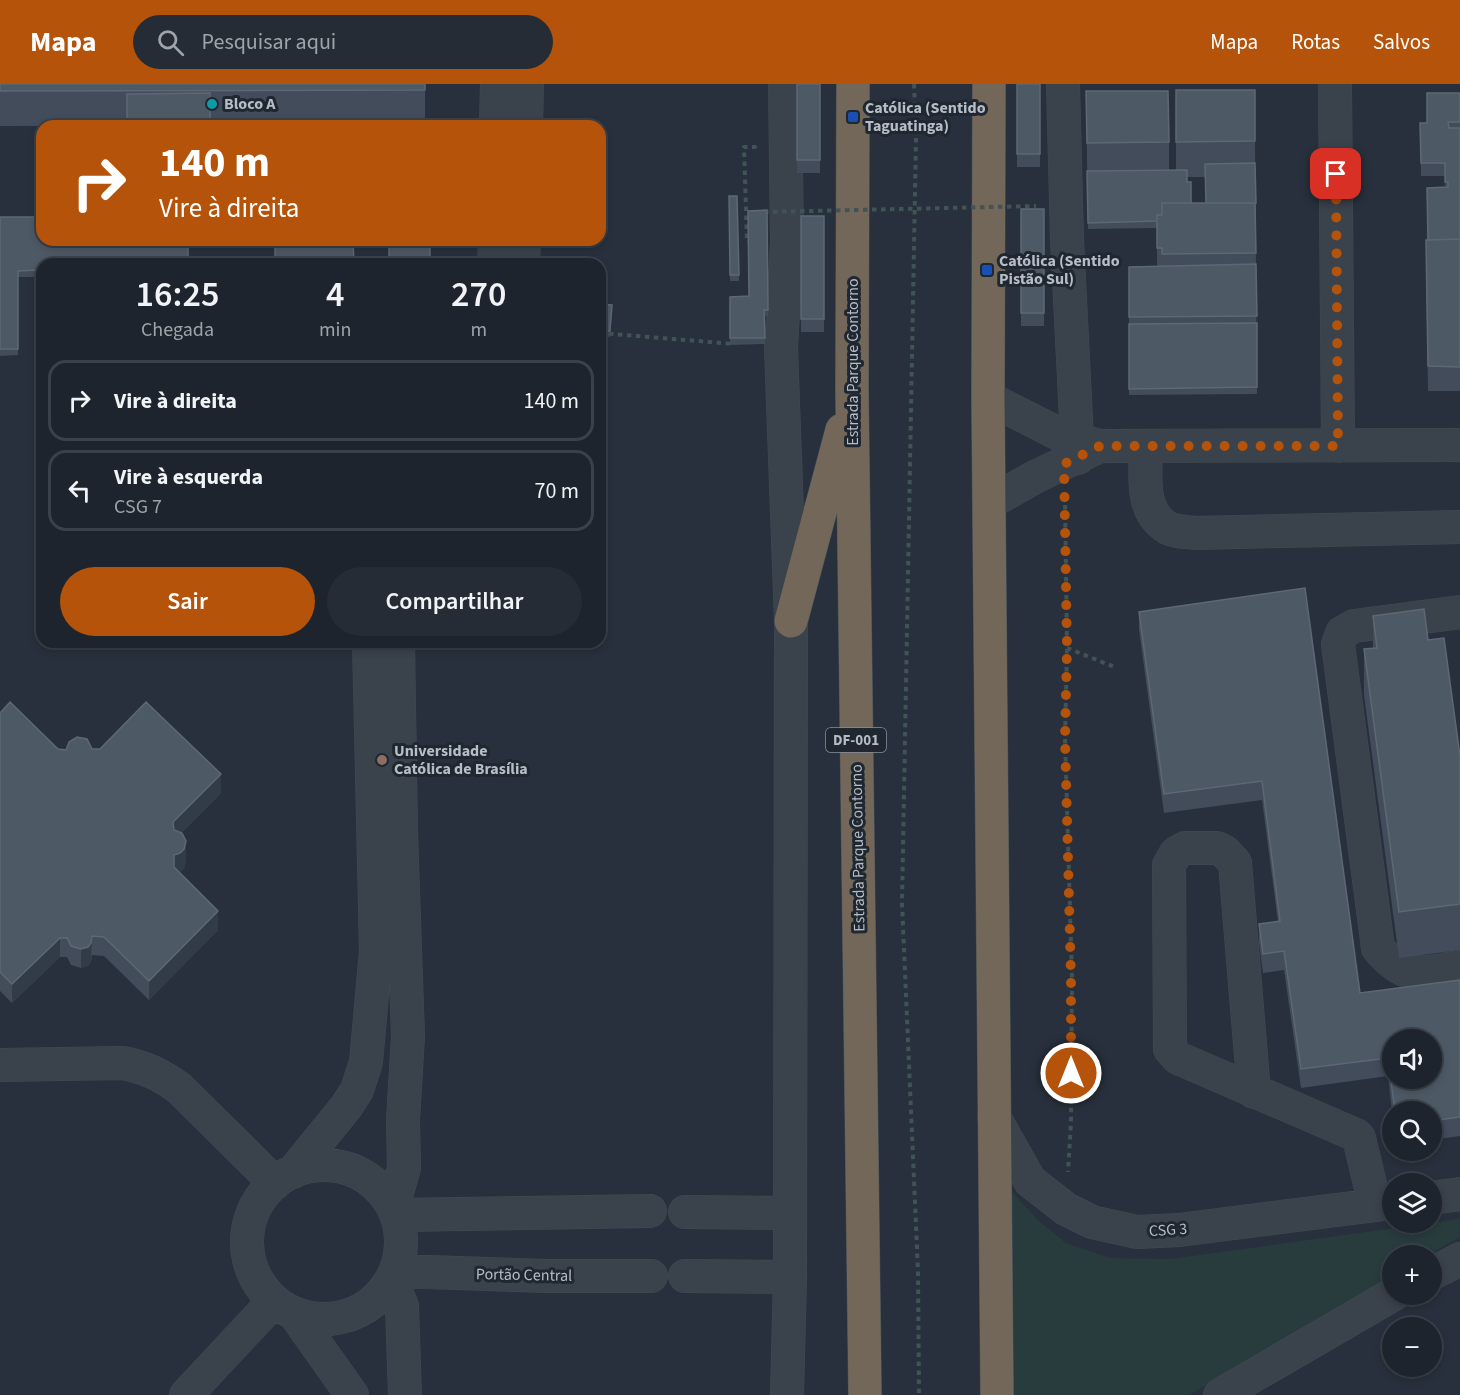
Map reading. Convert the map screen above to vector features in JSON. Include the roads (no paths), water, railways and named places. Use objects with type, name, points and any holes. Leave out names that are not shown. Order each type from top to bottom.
[{"type":"highway","name":"Estrada Parque Contorno","points":[[853,84],[852,390],[865,1395]]},
{"type":"highway","points":[[989,84],[987,398],[997,1395]]},
{"type":"highway","points":[[791,621],[852,390]]},
{"type":"street","points":[[496,120],[497,84]]},
{"type":"street","points":[[526,120],[527,84]]},
{"type":"street","points":[[785,84],[788,242],[781,348],[791,621],[790,1277],[787,1395]]},
{"type":"street","points":[[1064,84],[1067,240],[1080,452]]},
{"type":"street","points":[[1335,84],[1338,446]]},
{"type":"street","points":[[987,398],[1041,426],[1080,452]]},
{"type":"street","points":[[989,503],[1080,452],[1146,446],[1460,445]]},
{"type":"street","points":[[1146,446],[1146,498],[1154,516],[1169,529],[1195,533],[1460,526]]},
{"type":"street","points":[[1459,619],[1354,626],[1342,633],[1338,644],[1378,948],[1386,958],[1401,969],[1415,974],[1460,967]]},
{"type":"street","points":[[352,1395],[284,1307],[263,1289],[254,1275],[247,1242],[254,1209],[263,1195],[284,1177],[346,1107],[357,1090],[366,1062],[376,951],[369,648]]},
{"type":"street","points":[[395,1210],[404,1168],[403,1120],[408,1036],[398,648]]},
{"type":"street","points":[[1254,1092],[1235,862],[1217,848],[1185,848],[1176,854],[1169,865],[1170,1049],[1178,1058],[1254,1092],[1356,1135],[1382,1199]]},
{"type":"street","points":[[0,1065],[123,1064],[142,1066],[163,1076],[179,1088],[284,1177]]},
{"type":"street","name":"CSG 3","points":[[994,1117],[1030,1181],[1066,1209],[1092,1222],[1137,1232],[1179,1230],[1382,1204]]},
{"type":"street","points":[[284,1177],[312,1166],[331,1165],[367,1178],[382,1191],[395,1210],[401,1233],[402,1253],[394,1276],[374,1302],[350,1316],[321,1320],[284,1307]]},
{"type":"street","points":[[1442,1196],[1460,1194]]},
{"type":"street","points":[[395,1210],[650,1211]]},
{"type":"street","points":[[685,1212],[790,1213]]},
{"type":"street","points":[[1442,1268],[1460,1259]]},
{"type":"street","points":[[394,1276],[402,1306],[405,1395]]},
{"type":"street","name":"Portão Central","points":[[394,1276],[651,1276]]},
{"type":"street","points":[[685,1276],[790,1277]]},
{"type":"street","points":[[1220,1395],[1382,1301]]},
{"type":"street","points":[[186,1395],[284,1307]]},
{"type":"place","name":"Bloco A","points":[[212,104]]},
{"type":"place","name":"Católica (Sentido Taguatinga)","points":[[853,117]]},
{"type":"place","name":"Católica (Sentido Pistão Sul)","points":[[987,270]]},
{"type":"place","name":"Universidade Católica de Brasília","points":[[382,760]]}]
